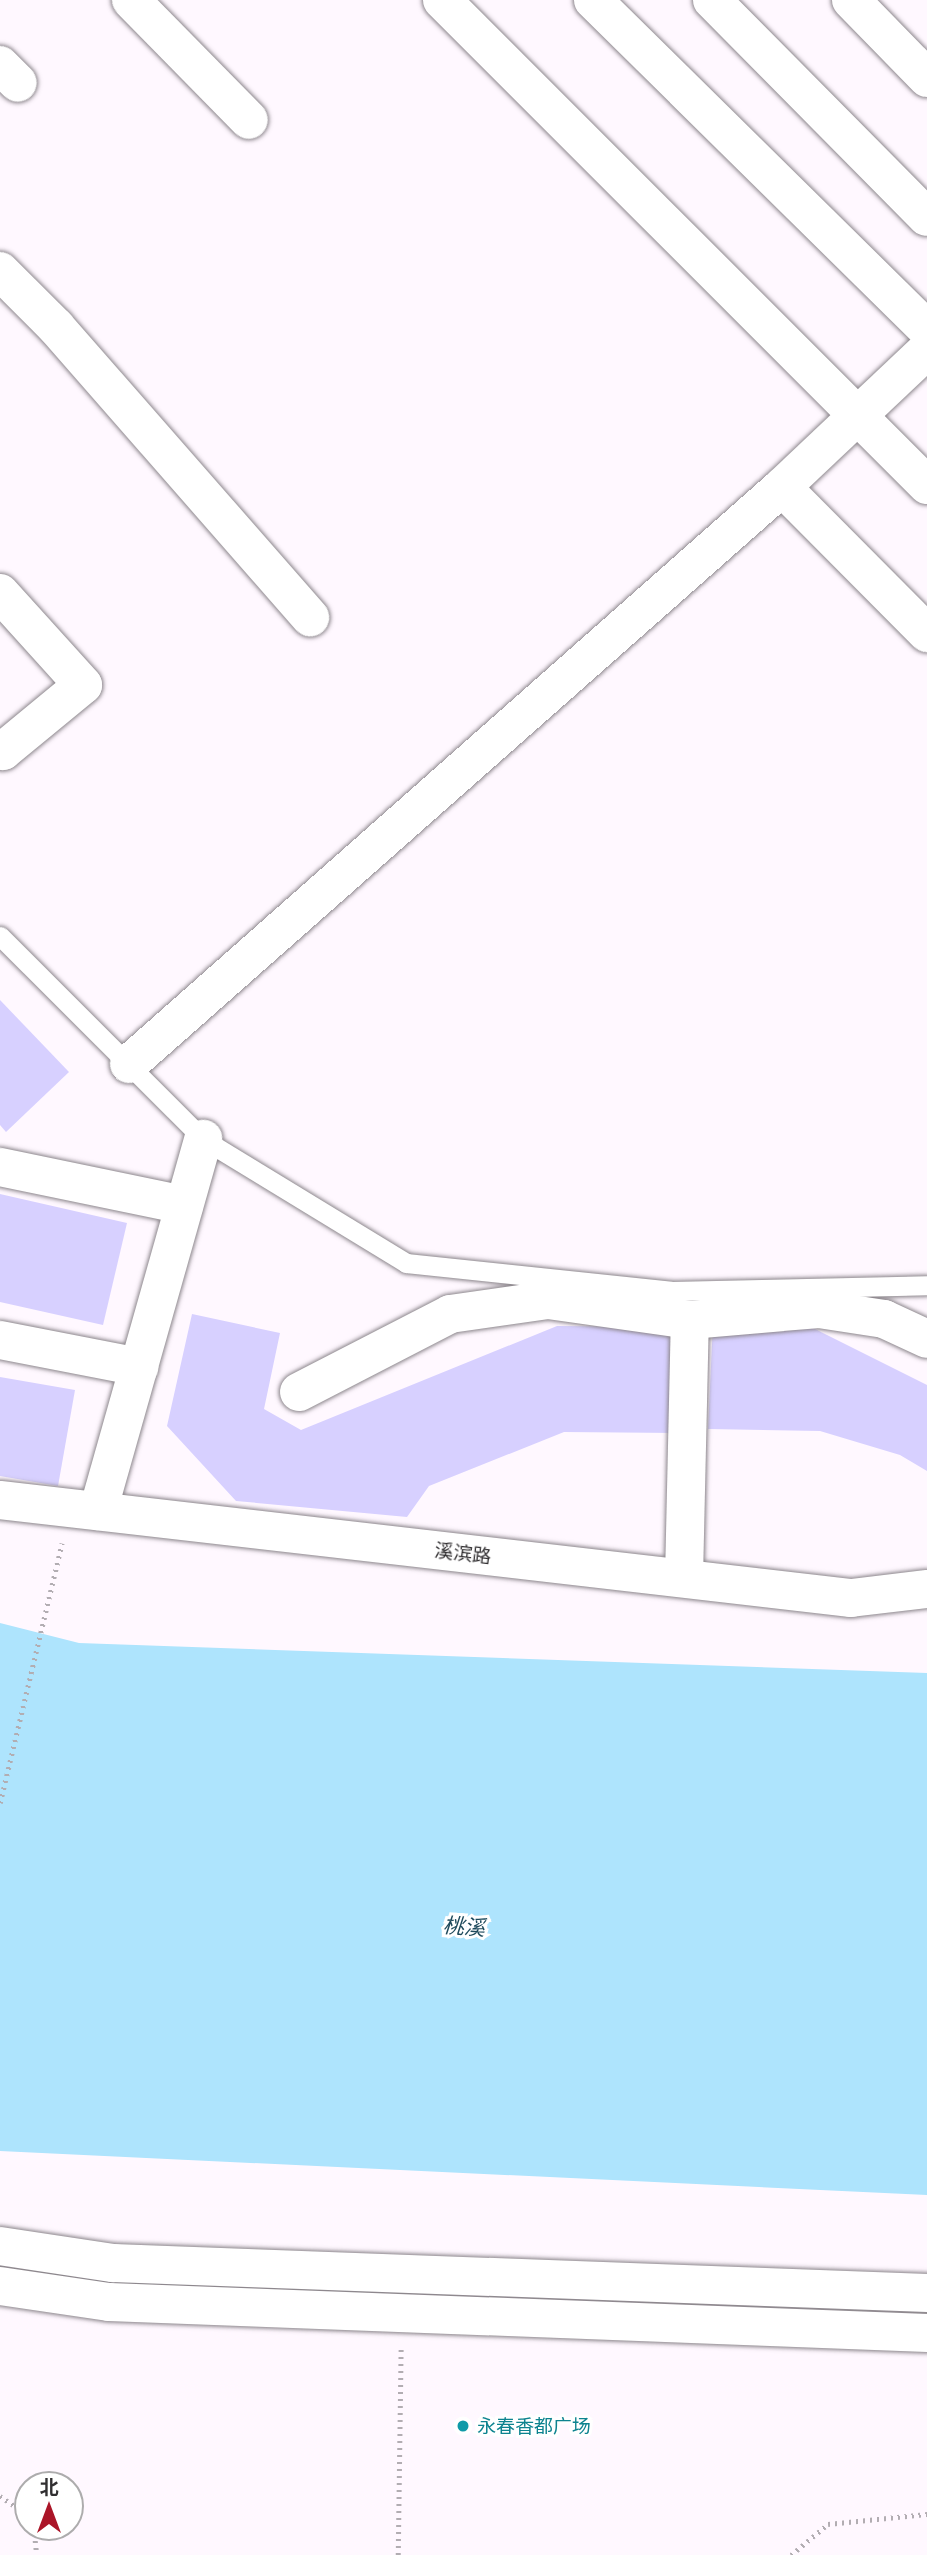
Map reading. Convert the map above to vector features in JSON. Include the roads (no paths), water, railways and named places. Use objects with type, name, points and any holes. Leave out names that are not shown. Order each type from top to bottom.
[{"type":"street","points":[[131,0],[248,120]]},
{"type":"street","points":[[442,0],[856,417],[927,485]]},
{"type":"street","points":[[593,0],[927,329]]},
{"type":"street","points":[[712,0],[927,217]]},
{"type":"street","points":[[851,0],[927,78]]},
{"type":"street","points":[[0,271],[56,327],[310,617]]},
{"type":"street","points":[[129,1063],[782,487],[927,350]]},
{"type":"street","points":[[782,487],[927,633]]},
{"type":"street","points":[[0,593],[83,685],[3,751],[0,748]]},
{"type":"street","points":[[84,1509],[139,1367],[203,1139]]},
{"type":"street","points":[[6,1163],[184,1205]]},
{"type":"street","points":[[299,1392],[450,1314],[548,1300],[690,1320],[819,1309],[884,1319],[927,1339]]},
{"type":"street","points":[[684,1578],[690,1320]]},
{"type":"street","points":[[0,1340],[139,1367]]},
{"type":"street","name":"溪滨路","points":[[0,1500],[851,1598],[927,1589]]},
{"type":"street","points":[[0,2246],[113,2263],[927,2293]]},
{"type":"street","points":[[0,2286],[110,2302],[927,2333]]},
{"type":"lane","points":[[0,936],[203,1139],[406,1263],[671,1291],[927,1285]]},
{"type":"water","name":"桃溪","points":[[0,1623],[79,1643],[927,1673],[927,2195],[0,2151]]},
{"type":"place","name":"永春香都广场","points":[[463,2426]]}]
